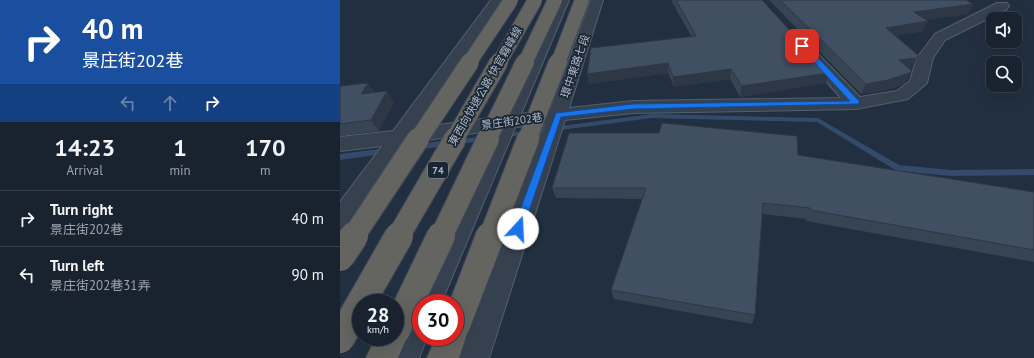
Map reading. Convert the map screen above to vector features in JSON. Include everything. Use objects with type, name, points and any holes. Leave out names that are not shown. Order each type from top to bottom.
[{"type":"highway","points":[[340,257],[511,0]]},
{"type":"highway","name":"東西向快速公路 快官霧峰線","points":[[340,339],[534,0]]},
{"type":"highway","name":"東西向快速公路 快官霧峰線","points":[[404,313],[555,0]]},
{"type":"highway","points":[[464,303],[582,0]]},
{"type":"highway","points":[[382,358],[388,346]]},
{"type":"highway","points":[[443,358],[448,346]]},
{"type":"street","points":[[340,220],[498,0]]},
{"type":"street","points":[[340,317],[529,0]]},
{"type":"street","points":[[432,294],[563,0]]},
{"type":"street","name":"環中東路七段","points":[[472,358],[597,0]]},
{"type":"street","name":"景庄街202巷","points":[[340,144],[399,137],[446,139],[504,132],[558,115],[633,107],[856,103],[902,95],[918,83],[925,58],[940,37],[1002,6]]},
{"type":"street","points":[[797,40],[856,103]]},
{"type":"street","points":[[403,358],[412,338]]},
{"type":"building","points":[[676,0],[762,0],[829,73],[742,86],[731,69],[673,77],[668,63],[587,74],[591,48],[696,36]]},
{"type":"building","points":[[780,0],[966,0],[973,4],[914,12],[928,21],[886,28],[918,55],[917,58],[899,60],[912,71],[909,73],[888,80],[866,84]]},
{"type":"building","points":[[368,83],[361,94],[387,91],[371,120],[340,124],[340,86]]},
{"type":"building","points":[[662,123],[797,136],[798,155],[1034,192],[1034,250],[810,210],[810,208],[763,203],[755,315],[611,290],[646,188],[552,188],[569,133],[659,133]]},
{"type":"waterway","points":[[501,136],[652,116],[818,120],[897,168],[951,173],[1034,172]]},
{"type":"waterway","points":[[416,147],[486,138]]},
{"type":"waterway","points":[[340,157],[387,151]]},
{"type":"route","points":[[518,229],[558,115],[633,107],[856,103],[802,46]]}]
